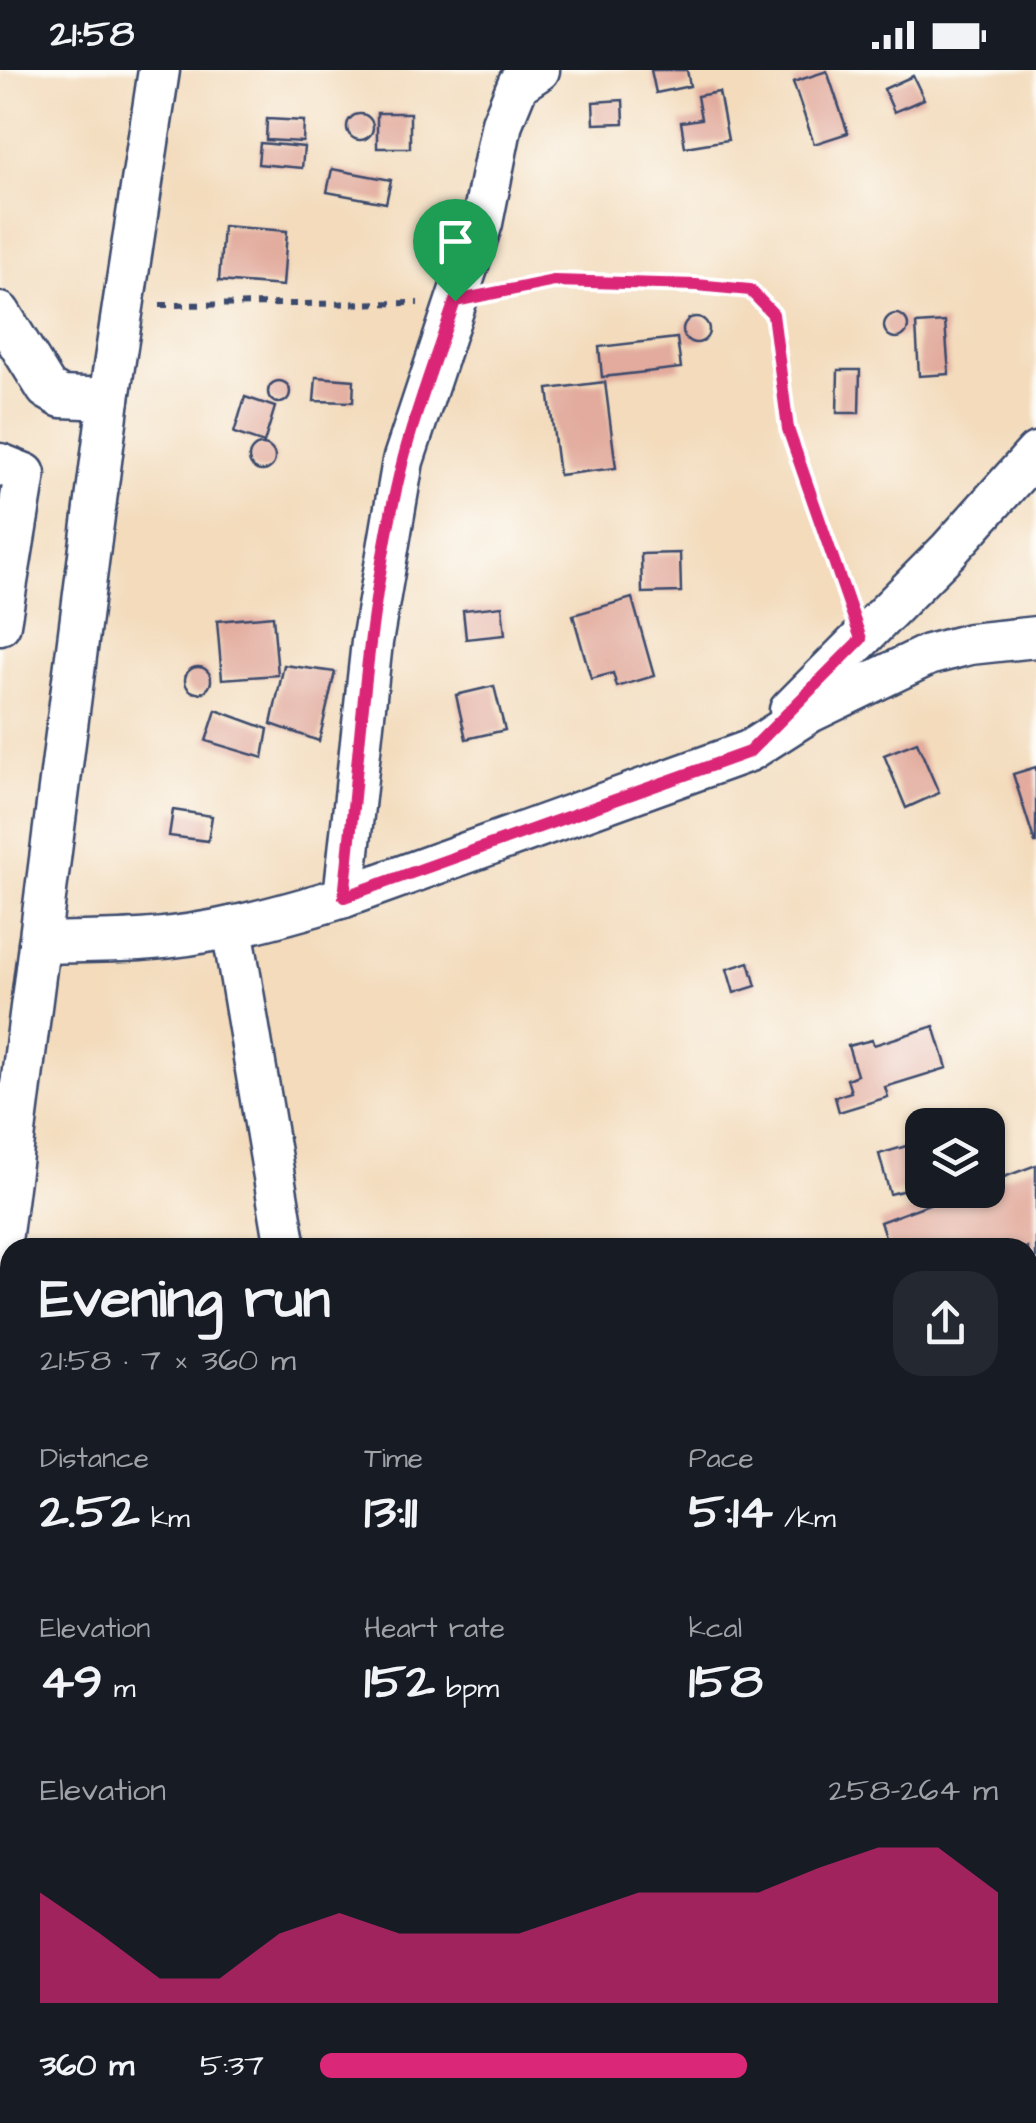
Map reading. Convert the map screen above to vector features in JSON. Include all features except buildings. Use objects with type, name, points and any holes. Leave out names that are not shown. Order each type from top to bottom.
[{"type":"street","points":[[1,1238],[109,399],[160,70]]},
{"type":"street","points":[[344,897],[372,642],[403,461],[482,222],[502,124],[518,84],[539,70]]},
{"type":"street","points":[[0,313],[47,389],[61,397],[109,399]]},
{"type":"street","points":[[749,752],[948,550],[1036,453]]},
{"type":"street","points":[[0,624],[8,473]]},
{"type":"street","points":[[39,943],[142,940],[232,927],[344,897],[749,752],[810,712],[928,655],[970,644],[1036,638]]},
{"type":"street","points":[[232,927],[284,1238]]},
{"type":"path","points":[[126,305],[455,301],[554,281],[750,290],[773,314],[788,429],[861,639]]},
{"type":"route","points":[[554,281],[750,290],[773,314],[788,429],[861,639],[749,752],[344,897],[372,642],[387,545],[403,461],[455,301],[554,281]]}]
